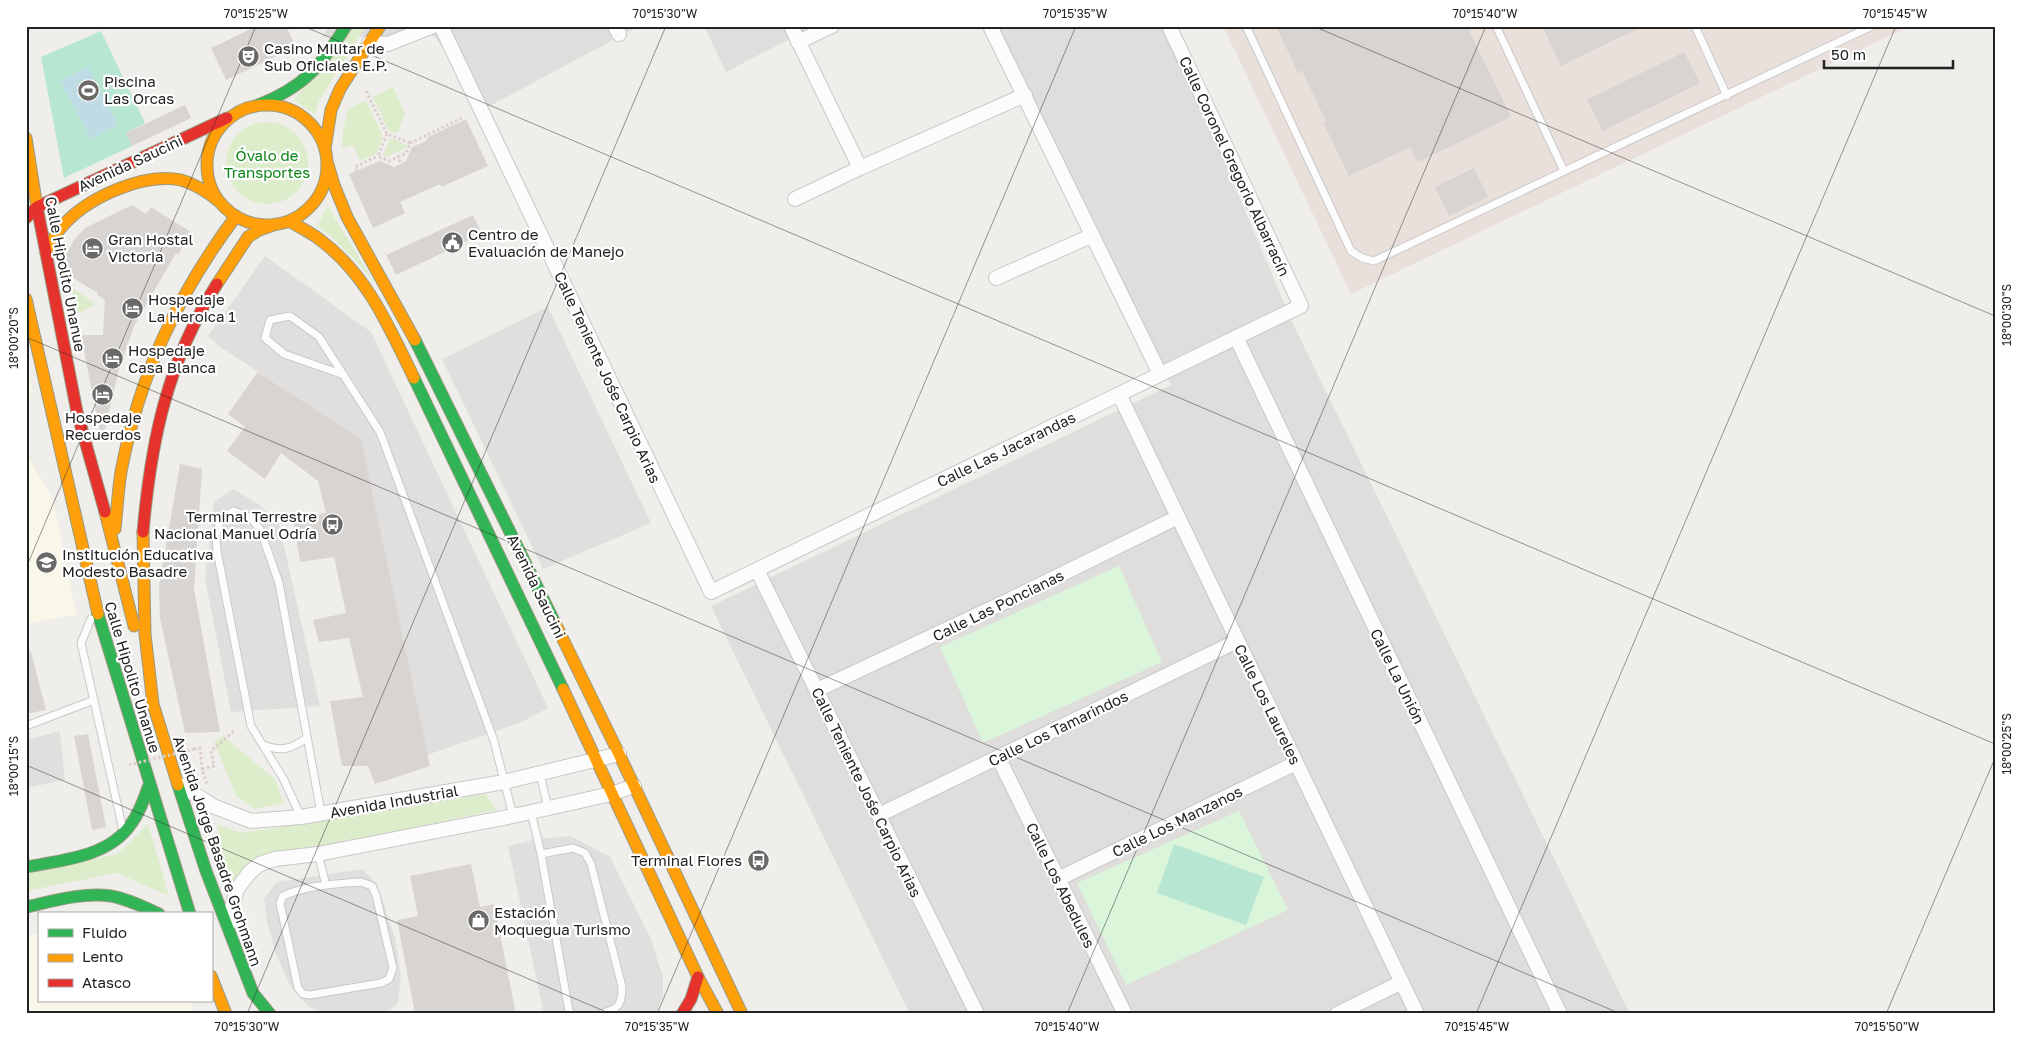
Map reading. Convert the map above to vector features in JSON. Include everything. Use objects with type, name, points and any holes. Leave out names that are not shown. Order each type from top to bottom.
[{"type":"main road","points":[[254,106],[267,105],[292,110],[312,126],[320,137],[325,149],[327,161],[325,180],[318,197],[305,211],[288,221],[276,224],[255,224],[236,216],[221,204],[209,181],[207,168],[211,142],[226,121],[237,113],[254,106],[278,98],[306,80],[326,58],[346,26]]},
{"type":"main road","points":[[325,149],[331,110],[340,89],[380,26]]},
{"type":"main road","name":"Avenida Saucini","points":[[26,218],[37,207],[237,113]]},
{"type":"main road","name":"Calle Hipolito Unanue","points":[[26,138],[37,207],[77,412],[113,542],[154,704]]},
{"type":"main road","name":"Avenida Saucini","points":[[327,161],[347,217],[406,321],[619,754],[742,1014]]},
{"type":"main road","name":"Avenida Saucini","points":[[46,252],[61,227],[77,211],[120,188],[148,180],[174,179],[185,181],[205,191],[221,204]]},
{"type":"main road","points":[[113,542],[120,474],[128,437],[148,370],[170,318],[189,282],[210,249],[236,216]]},
{"type":"main road","name":"Avenida Saucini","points":[[288,221],[304,229],[346,262],[368,289],[389,327],[497,548],[698,977],[718,1014]]},
{"type":"main road","name":"Avenida Jorge Basadre Grohmann","points":[[270,1014],[253,992],[206,871],[176,782],[154,704],[145,634],[143,534],[148,476],[165,397],[177,362],[192,328],[219,279],[248,237],[259,230],[276,224]]},
{"type":"main road","name":"Calle Hipolito Unanue","points":[[26,299],[96,608],[189,912]]},
{"type":"main road","points":[[479,511],[496,503]]},
{"type":"main road","points":[[497,548],[514,541]]},
{"type":"main road","points":[[26,867],[92,854],[103,849],[124,834],[135,820],[144,802],[149,785]]},
{"type":"main road","points":[[26,907],[94,895],[112,896],[154,912]]},
{"type":"main road","points":[[682,1014],[691,999],[698,977]]},
{"type":"main road","points":[[212,979],[226,1014]]},
{"type":"street","points":[[369,43],[388,44],[433,26]]},
{"type":"street","name":"Calle Teniente Jośe Carpio Arias","points":[[441,26],[711,592]]},
{"type":"street","points":[[791,26],[860,168]]},
{"type":"street","points":[[798,42],[832,26]]},
{"type":"street","points":[[990,26],[1160,374]]},
{"type":"street","name":"Calle Coronel Gregorio Albarracín","points":[[1170,26],[1301,306]]},
{"type":"street","points":[[795,199],[1025,95]]},
{"type":"street","points":[[996,278],[1091,236]]},
{"type":"street","name":"Calle Las Jacarandas","points":[[711,592],[1301,306]]},
{"type":"street","name":"Calle La Unión","points":[[1236,337],[1560,1014]]},
{"type":"street","name":"Calle Los Laureles","points":[[1119,394],[1417,1014]]},
{"type":"street","name":"Calle Las Poncianas","points":[[817,690],[1007,601],[1178,517]]},
{"type":"street","name":"Calle Teniente Jośe Carpio Arias","points":[[757,570],[977,1014]]},
{"type":"street","name":"Calle Los Tamarindos","points":[[878,815],[1237,641]]},
{"type":"street","name":"Avenida Industrial","points":[[176,782],[214,806],[251,821],[301,817],[504,782],[619,754]]},
{"type":"street","name":"Calle Los Abedules","points":[[998,757],[1125,1014]]},
{"type":"street","name":"Calle Los Manzanos","points":[[1058,879],[1296,764]]},
{"type":"street","points":[[230,930],[232,908],[237,889],[250,872],[260,864],[275,859],[318,854],[513,816],[611,794],[634,786]]},
{"type":"street","points":[[1337,1014],[1402,982]]},
{"type":"lane","points":[[1246,26],[1352,251],[1362,258],[1374,261],[1872,26]]},
{"type":"lane","points":[[1496,26],[1564,171]]},
{"type":"lane","points":[[1695,26],[1727,96]]},
{"type":"lane","points":[[344,375],[284,354],[265,338],[270,320],[290,316],[319,336],[344,375],[380,432],[494,741],[513,816]]},
{"type":"lane","points":[[301,817],[284,778],[251,726],[216,534],[222,517],[234,511],[252,518],[260,530],[278,583],[321,813]]},
{"type":"lane","points":[[96,608],[81,643],[124,834]]},
{"type":"lane","points":[[26,726],[94,700]]},
{"type":"lane","points":[[263,745],[277,750],[293,747],[307,738]]},
{"type":"lane","points":[[540,774],[548,808]]},
{"type":"lane","points":[[531,812],[541,854],[569,1011],[572,1014]]},
{"type":"lane","points":[[541,854],[572,848],[585,853],[591,864],[622,987],[622,999],[618,1006],[614,1010],[600,1014]]},
{"type":"lane","points":[[318,854],[326,885]]},
{"type":"lane","points":[[361,882],[372,886],[376,895],[393,968],[389,979],[381,983],[310,995],[303,994],[298,988],[280,903],[283,896],[292,892],[326,885],[361,882]]},
{"type":"path","points":[[366,91],[387,134],[410,143]]},
{"type":"path","points":[[378,156],[389,161],[398,157],[406,153],[410,143],[464,117]]},
{"type":"path","points":[[357,170],[355,167],[378,156],[387,134]]},
{"type":"path","points":[[398,157],[401,164]]},
{"type":"path","points":[[202,769],[214,766],[211,750],[234,731]]},
{"type":"path","points":[[129,765],[200,748],[203,762]]},
{"type":"shaded area","points":[[329,26],[639,26],[488,107],[434,36],[322,37]]},
{"type":"shaded area","points":[[704,26],[815,26],[726,72]]},
{"type":"shaded area","points":[[998,26],[1167,26],[1294,326],[1630,1014],[910,1014],[711,606],[1171,385]]},
{"type":"shaded area","points":[[1223,26],[1910,26],[1351,294]]},
{"type":"shaded area","points":[[265,256],[371,332],[548,708],[522,722],[427,755],[361,439],[219,346],[208,336]]},
{"type":"shaded area","points":[[548,307],[651,523],[543,569],[442,359]]},
{"type":"shaded area","points":[[26,362],[32,387],[26,420]]},
{"type":"shaded area","name":"Institución Educativa Modesto Basadre","points":[[26,445],[29,459],[53,498],[76,614],[26,624]]},
{"type":"shaded area","points":[[233,489],[260,505],[279,524],[320,706],[231,712],[205,578],[214,502]]},
{"type":"shaded area","points":[[60,731],[65,780],[26,788],[26,740]]},
{"type":"shaded area","points":[[571,836],[610,857],[650,937],[663,977],[663,996],[656,1014],[544,1014],[508,846],[537,839]]},
{"type":"shaded area","points":[[362,869],[377,884],[395,938],[401,976],[398,1003],[386,1014],[327,1014],[309,1007],[290,986],[276,954],[267,922],[264,899],[277,882]]},
{"type":"shaded area","points":[[38,933],[38,1002],[190,1002],[195,1014],[26,1014],[26,936]]},
{"type":"green space","points":[[355,26],[366,26],[319,101],[315,114],[294,100]]},
{"type":"green space","name":"Piscina Las Orcas","points":[[101,31],[145,123],[126,133],[132,146],[64,178],[41,57]]},
{"type":"green space","points":[[393,87],[405,113],[397,133],[388,130],[373,97]]},
{"type":"green space","points":[[366,100],[383,137],[376,154],[360,161],[353,145],[342,149],[343,131],[348,109]]},
{"type":"green space","name":"Óvalo de Transportes","points":[[259,122],[275,122],[290,129],[301,140],[308,155],[305,179],[296,192],[275,204],[259,204],[244,197],[233,186],[226,171],[226,155],[233,140],[244,129]]},
{"type":"green space","points":[[390,138],[407,145],[406,148],[386,157],[383,155]]},
{"type":"green space","points":[[328,207],[376,285],[348,253],[317,225]]},
{"type":"green space","points":[[71,287],[96,304],[77,314]]},
{"type":"green space","points":[[1119,566],[1162,662],[983,743],[940,647]]},
{"type":"green space","points":[[223,736],[275,779],[284,803],[255,809],[236,796],[214,742]]},
{"type":"green space","points":[[485,794],[497,810],[258,860],[231,888],[217,824],[241,833]]},
{"type":"green space","points":[[1239,811],[1288,910],[1126,985],[1077,883]]},
{"type":"green space","points":[[148,824],[169,896],[117,873],[26,891],[26,873],[117,854]]},
{"type":"green space","points":[[1174,844],[1264,877],[1246,925],[1157,893]]},
{"type":"water","points":[[88,67],[118,125],[91,139],[60,81]]},
{"type":"building","points":[[257,26],[286,26],[296,47],[226,80],[211,48]]},
{"type":"building","points":[[1276,26],[1467,26],[1511,117],[1418,162],[1410,147],[1349,176],[1323,122],[1326,121],[1302,71],[1298,73]]},
{"type":"building","points":[[1542,26],[1643,26],[1561,66]]},
{"type":"building","points":[[1684,52],[1700,83],[1603,131],[1587,100]]},
{"type":"building","points":[[185,105],[191,118],[132,146],[126,133]]},
{"type":"building","points":[[466,119],[488,166],[441,187],[440,184],[400,202],[405,213],[373,228],[349,174],[380,161],[394,167],[401,164],[406,161],[412,147],[426,141],[428,137]]},
{"type":"building","points":[[1474,168],[1488,197],[1449,216],[1435,187]]},
{"type":"building","points":[[132,205],[146,214],[151,207],[191,232],[178,255],[176,253],[134,326],[118,373],[102,443],[81,335],[103,335],[105,300],[97,295],[98,293],[65,273],[65,257],[74,240],[85,228]]},
{"type":"building","points":[[473,215],[482,234],[396,275],[386,255]]},
{"type":"building","points":[[258,372],[361,439],[430,766],[375,784],[368,766],[342,766],[330,701],[363,697],[349,638],[319,642],[313,620],[346,613],[334,557],[300,562],[293,519],[326,513],[318,481],[281,453],[265,479],[227,451],[245,427],[228,414]]},
{"type":"building","points":[[180,464],[202,469],[194,589],[220,732],[185,733],[160,618],[159,586]]},
{"type":"building","points":[[31,652],[46,710],[26,714],[26,653]]},
{"type":"building","points":[[88,734],[106,827],[92,830],[74,736]]},
{"type":"building","points":[[471,864],[480,907],[494,904],[516,1014],[415,1014],[397,920],[418,916],[410,876]]},
{"type":"traffic: fast","points":[[258,105],[288,91],[310,74],[328,53],[346,26]]},
{"type":"traffic: fast","points":[[415,340],[555,623]]},
{"type":"traffic: fast","points":[[414,378],[563,689]]},
{"type":"traffic: fast","points":[[98,614],[189,912]]},
{"type":"traffic: fast","points":[[26,867],[84,855],[110,844],[122,835],[131,824],[142,805],[149,785]]},
{"type":"traffic: fast","points":[[178,785],[206,871],[253,993],[270,1014]]},
{"type":"traffic: fast","points":[[26,907],[68,898],[100,895],[124,899],[154,912]]},
{"type":"traffic: slow","points":[[325,149],[331,110],[340,89],[380,26]]},
{"type":"traffic: slow","points":[[267,105],[279,106],[290,110],[300,115],[309,123],[317,132],[322,142],[326,153],[327,165],[326,177],[322,188],[317,198],[309,207],[300,215],[290,220],[279,224],[267,225],[255,224],[244,220],[234,215],[225,207],[217,198],[212,188],[208,177],[207,165],[208,153],[212,142],[217,132],[225,123],[234,115],[244,110],[255,106],[267,105]]},
{"type":"traffic: slow","points":[[26,138],[37,207]]},
{"type":"traffic: slow","points":[[327,161],[347,217],[415,340]]},
{"type":"traffic: slow","points":[[46,252],[54,237],[70,218],[99,198],[132,184],[149,180],[181,180],[202,189],[221,203]]},
{"type":"traffic: slow","points":[[115,529],[121,472],[138,402],[150,369],[179,306],[196,275],[236,216]]},
{"type":"traffic: slow","points":[[289,221],[319,239],[351,268],[386,321],[414,378]]},
{"type":"traffic: slow","points":[[217,284],[248,237],[259,230],[276,224]]},
{"type":"traffic: slow","points":[[26,299],[98,614]]},
{"type":"traffic: slow","points":[[105,512],[134,626]]},
{"type":"traffic: slow","points":[[143,532],[145,634],[153,704],[178,785]]},
{"type":"traffic: slow","points":[[555,623],[742,1014]]},
{"type":"traffic: slow","points":[[563,689],[698,977],[718,1014]]},
{"type":"traffic: slow","points":[[212,979],[226,1014]]},
{"type":"traffic: jam","points":[[26,218],[37,207],[227,118]]},
{"type":"traffic: jam","points":[[37,207],[77,412],[105,512]]},
{"type":"traffic: jam","points":[[143,532],[151,466],[164,403],[185,343],[217,284]]},
{"type":"traffic: jam","points":[[682,1014],[691,999],[698,977]]},
{"type":"place","name":"Casino Militar de Sub Oficiales E.P.","points":[[248,57]]},
{"type":"place","name":"Piscina Las Orcas","points":[[88,90]]},
{"type":"place","name":"Centro de Evaluación de Manejo","points":[[452,243]]},
{"type":"place","name":"Gran Hostal Victoria","points":[[92,248]]},
{"type":"place","name":"Hospedaje La Heroica 1","points":[[132,308]]},
{"type":"place","name":"Hospedaje Casa Blanca","points":[[112,359]]},
{"type":"place","name":"Hospedaje Recuerdos","points":[[103,394]]},
{"type":"place","name":"Terminal Terrestre Nacional Manuel Odría","points":[[333,525]]},
{"type":"place","name":"Institución Educativa Modesto Basadre","points":[[46,563]]},
{"type":"place","name":"Terminal Flores","points":[[758,860]]},
{"type":"place","name":"Estación Moquegua Turismo","points":[[478,921]]}]
